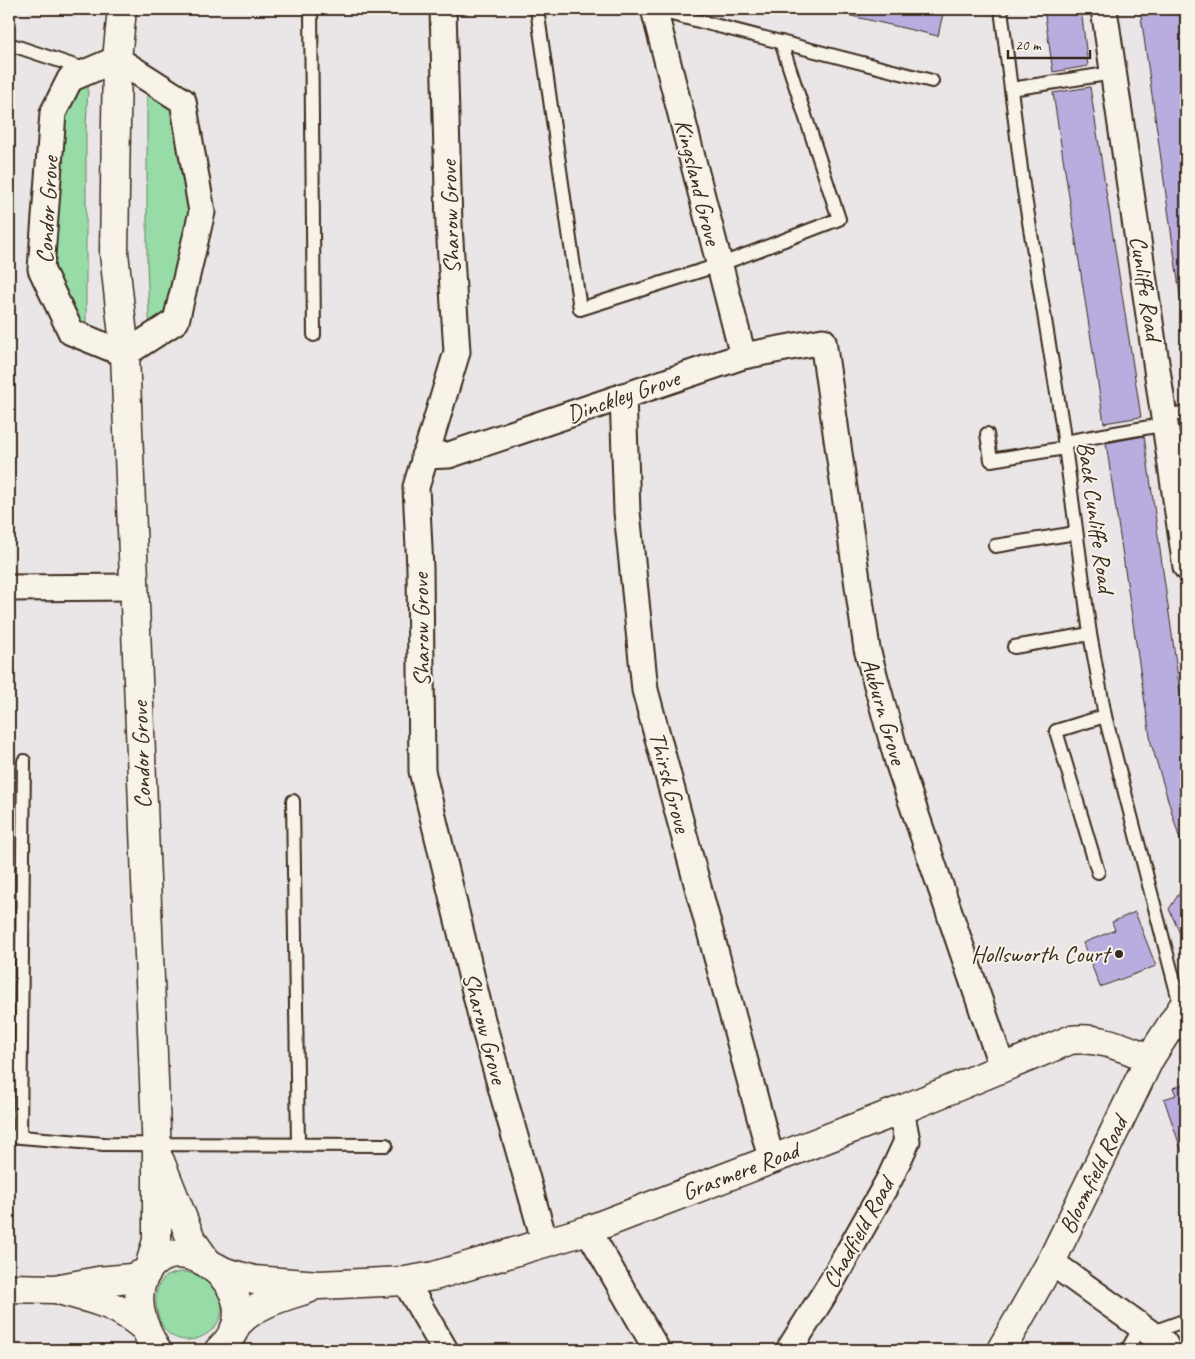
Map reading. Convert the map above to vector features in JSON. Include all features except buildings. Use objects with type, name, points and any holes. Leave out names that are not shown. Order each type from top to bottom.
[{"type":"street","name":"Condor Grove","points":[[122,9],[117,59],[114,253],[125,354],[157,1149],[157,1240],[139,1292],[139,1303],[149,1341]]},
{"type":"street","name":"Sharow Grove","points":[[443,9],[448,225],[457,352],[416,487],[420,568],[422,771],[482,1020],[545,1243]]},
{"type":"street","name":"Kingsland Grove","points":[[653,9],[743,356]]},
{"type":"street","name":"Cunliffe Road","points":[[1104,9],[1113,73],[1173,417],[1186,567]]},
{"type":"street","name":"Condor Grove","points":[[117,59],[70,79],[52,113],[41,269],[71,332],[125,354]]},
{"type":"street","points":[[117,59],[182,100],[202,212],[176,321],[125,354]]},
{"type":"street","name":"Dinckley Grove","points":[[424,456],[449,455],[743,356],[823,341]]},
{"type":"street","name":"Auburn Grove","points":[[823,341],[867,649],[898,762],[1002,1067]]},
{"type":"street","name":"Thirsk Grove","points":[[623,396],[627,512],[645,690],[771,1158]]},
{"type":"street","points":[[9,588],[134,587]]},
{"type":"street","name":"Bloomfield Road","points":[[1001,1350],[1050,1262],[1150,1058],[1185,1011]]},
{"type":"street","name":"Grasmere Road","points":[[148,1270],[162,1258],[177,1253],[209,1263],[225,1272],[254,1280],[319,1285],[405,1281],[459,1270],[588,1230],[771,1158],[901,1110],[1070,1040],[1088,1038],[1114,1044],[1150,1058]]},
{"type":"street","name":"Chadfield Road","points":[[789,1350],[831,1283],[890,1178],[907,1141],[901,1110]]},
{"type":"street","name":"Condor Grove","points":[[157,1149],[191,1239],[232,1291],[237,1302],[240,1332]]},
{"type":"street","points":[[588,1230],[657,1350]]},
{"type":"street","points":[[1050,1262],[1164,1343],[1168,1350]]},
{"type":"street","points":[[9,1288],[55,1289],[98,1281],[131,1278],[148,1270]]},
{"type":"street","points":[[405,1281],[445,1350]]},
{"type":"street","name":"Grasmere Road","points":[[220,1350],[232,1336],[240,1332],[250,1311],[264,1303],[319,1285]]},
{"type":"street","points":[[55,1289],[109,1304],[133,1318],[149,1341]]},
{"type":"lane","points":[[311,9],[314,335]]},
{"type":"lane","points":[[536,9],[580,309],[719,265],[839,219],[781,42]]},
{"type":"lane","points":[[653,9],[932,81]]},
{"type":"lane","name":"Back Cunliffe Road","points":[[1001,9],[1023,185],[1064,445],[1090,634],[1105,716],[1185,1011]]},
{"type":"lane","points":[[9,44],[89,70]]},
{"type":"lane","points":[[1011,89],[1113,73]]},
{"type":"lane","points":[[987,434],[991,460],[1064,445],[1173,417]]},
{"type":"lane","points":[[995,546],[1076,533]]},
{"type":"lane","points":[[1014,647],[1090,634]]},
{"type":"lane","points":[[1098,872],[1056,731],[1105,716]]},
{"type":"lane","points":[[24,762],[14,1135],[157,1149],[298,1144],[386,1145]]},
{"type":"lane","points":[[292,801],[298,1144]]},
{"type":"lane","points":[[1127,1350],[1145,1330],[1186,1320]]},
{"type":"green space","points":[[89,70],[86,127],[86,338],[41,269],[53,113]]},
{"type":"green space","points":[[147,79],[183,101],[202,212],[176,321],[150,339],[147,264]]},
{"type":"green space","points":[[180,1272],[197,1275],[208,1282],[220,1298],[222,1310],[218,1322],[210,1331],[200,1337],[188,1340],[176,1338],[165,1330],[157,1308],[158,1286],[166,1276]]},
{"type":"place","name":"Hollsworth Court","points":[[1119,954]]}]
